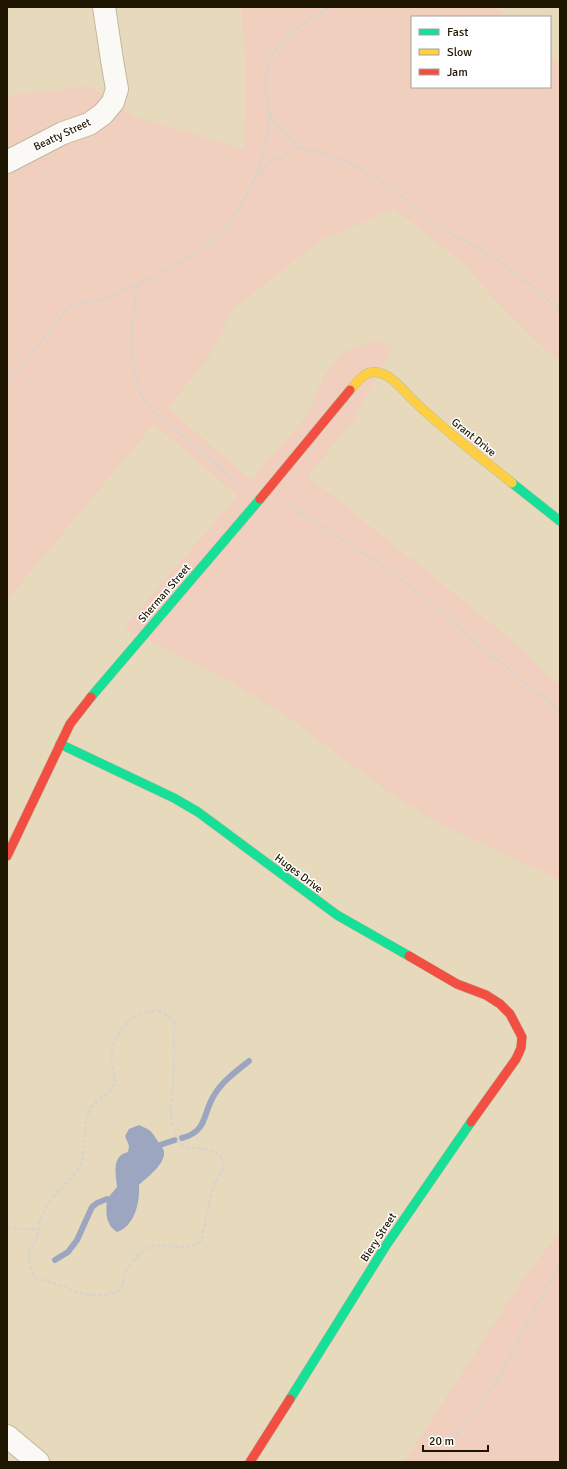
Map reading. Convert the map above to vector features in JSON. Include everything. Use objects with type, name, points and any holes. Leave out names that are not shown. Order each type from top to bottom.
[{"type":"street","name":"Beatty Street","points":[[7,162],[63,133],[89,124],[103,114],[113,102],[117,89],[104,7]]},
{"type":"street","name":"Sherman Street","points":[[7,856],[70,724],[81,708],[264,494],[352,388],[363,376],[374,372]]},
{"type":"street","name":"Grant Drive","points":[[374,372],[385,375],[394,381],[430,417],[560,521]]},
{"type":"street","name":"Huges Drive","points":[[60,744],[174,798],[198,812],[337,915],[451,981],[486,995],[500,1004],[510,1014],[518,1028]]},
{"type":"street","name":"Biery Street","points":[[250,1462],[385,1247],[479,1110],[516,1059],[521,1048],[522,1037],[518,1028]]},
{"type":"street","points":[[7,1436],[38,1462]]},
{"type":"path","points":[[7,379],[21,366],[71,305],[102,300],[138,284],[179,263],[203,248],[224,229],[240,208],[255,178],[266,143],[270,115],[266,94],[266,72],[270,56],[294,30],[330,7]]},
{"type":"path","points":[[270,115],[279,128],[299,148],[322,153],[352,164],[383,182],[447,232],[482,250],[511,269],[560,310]]},
{"type":"path","points":[[255,178],[268,164],[299,148]]},
{"type":"path","points":[[138,284],[135,303],[133,358],[137,381],[142,396],[160,417],[245,489],[284,500],[311,520],[378,563],[426,599],[560,711]]},
{"type":"path","points":[[146,1012],[158,1012],[167,1015],[174,1024],[174,1069],[171,1110],[172,1124],[179,1143],[183,1147],[206,1149],[215,1152],[223,1161],[223,1168],[213,1186],[201,1241],[196,1245],[156,1246],[146,1249],[127,1267],[124,1274],[123,1286],[119,1291],[101,1296],[79,1293],[70,1288],[36,1278],[32,1274],[29,1263],[29,1250],[36,1239],[38,1230],[40,1218],[48,1204],[74,1175],[80,1166],[84,1135],[90,1108],[114,1085],[111,1057],[112,1048],[122,1029],[129,1020],[136,1015],[146,1012]]},
{"type":"path","points":[[7,1228],[38,1230]]},
{"type":"path","points":[[442,1462],[461,1426],[488,1394],[500,1376],[538,1302],[560,1265]]},
{"type":"shaded area","points":[[241,7],[496,7],[506,16],[411,16],[411,88],[551,88],[551,56],[560,64],[560,361],[546,350],[504,310],[461,262],[394,209],[321,240],[233,309],[206,362],[168,408],[251,480],[306,417],[324,376],[338,357],[356,346],[376,341],[393,346],[353,422],[308,476],[504,633],[560,686],[560,880],[434,821],[384,789],[290,719],[223,677],[123,628],[237,496],[154,424],[7,600],[7,96],[90,86],[134,116],[244,149],[246,68]]},
{"type":"shaded area","points":[[560,1232],[560,1462],[404,1462],[530,1268]]},
{"type":"water","points":[[139,1125],[152,1132],[164,1151],[164,1156],[155,1170],[139,1185],[139,1199],[135,1213],[128,1225],[117,1232],[108,1222],[107,1199],[117,1187],[117,1161],[119,1157],[128,1152],[129,1146],[125,1136],[129,1129]]},
{"type":"waterway","points":[[182,1138],[196,1132],[200,1128],[215,1093],[228,1078],[249,1061]]},
{"type":"waterway","points":[[160,1145],[175,1140]]},
{"type":"waterway","points":[[55,1260],[68,1252],[77,1240],[92,1207],[107,1199]]},
{"type":"traffic: fast","points":[[512,483],[560,521]]},
{"type":"traffic: fast","points":[[91,697],[260,499]]},
{"type":"traffic: fast","points":[[60,744],[174,798],[198,812],[337,915],[409,956]]},
{"type":"traffic: fast","points":[[290,1399],[385,1247],[471,1122]]},
{"type":"traffic: slow","points":[[350,390],[360,378],[370,372],[385,375],[395,382],[448,431],[512,483]]},
{"type":"traffic: jam","points":[[260,499],[350,390]]},
{"type":"traffic: jam","points":[[7,856],[70,724],[91,697]]},
{"type":"traffic: jam","points":[[409,956],[457,984],[486,995],[500,1004],[510,1014],[522,1037],[521,1048],[516,1059],[471,1122]]},
{"type":"traffic: jam","points":[[250,1462],[290,1399]]}]
